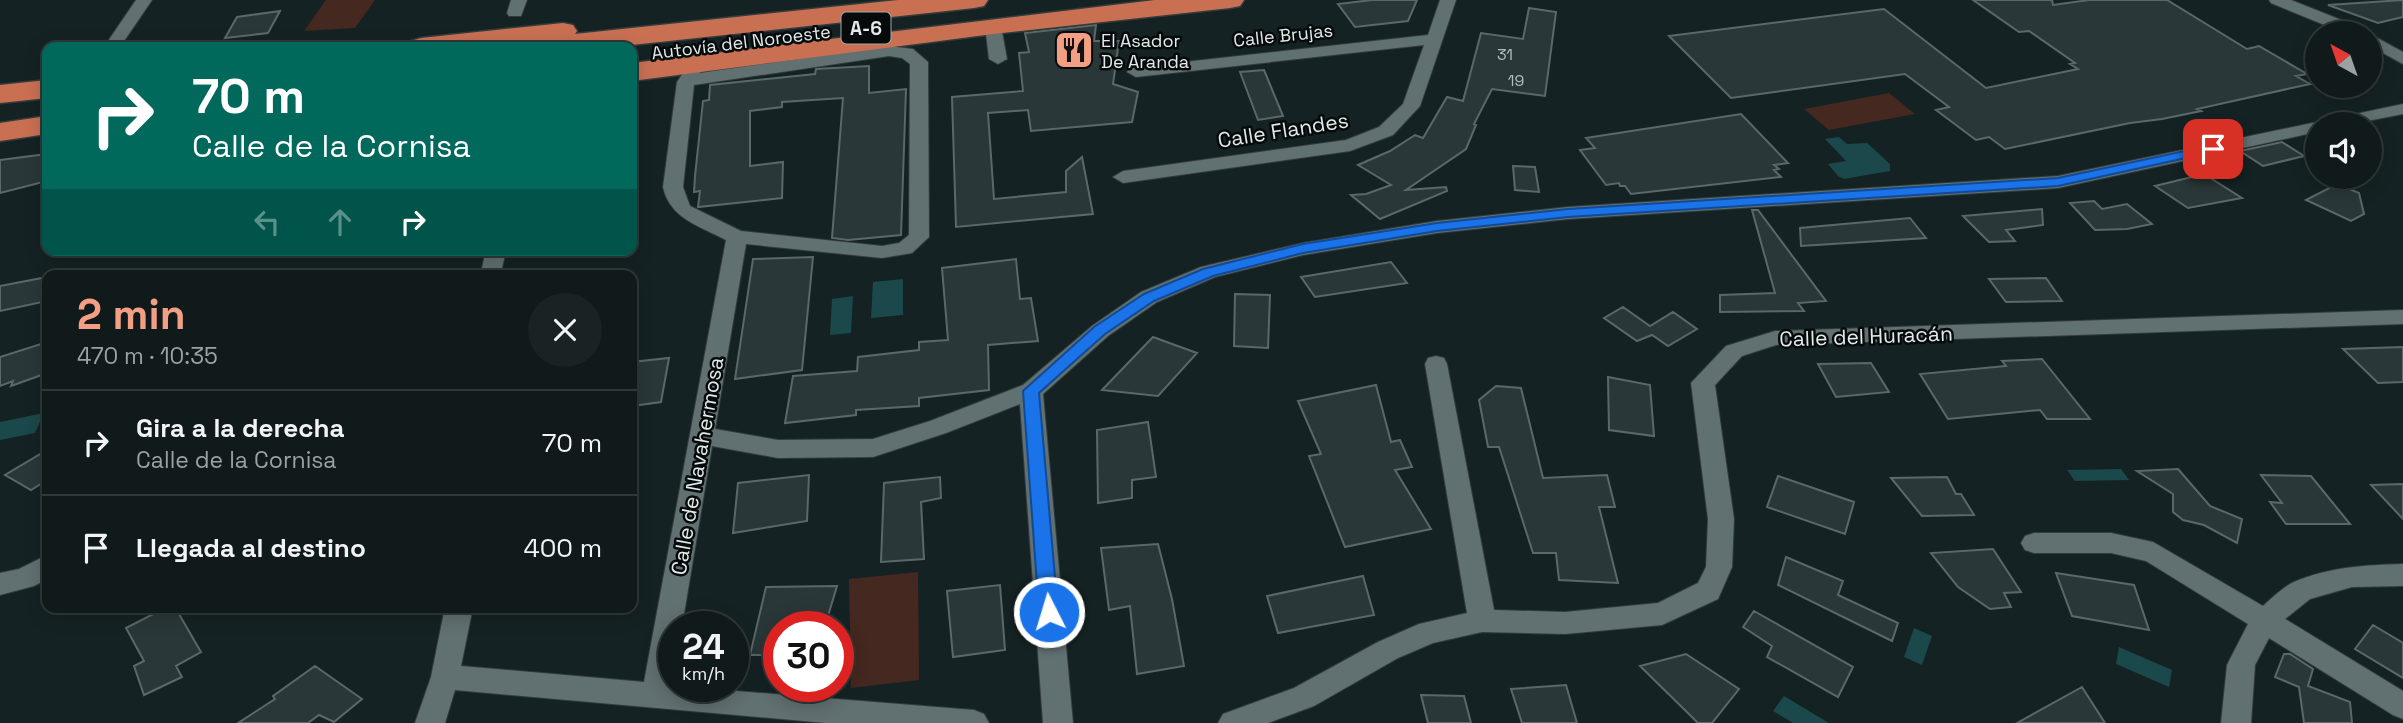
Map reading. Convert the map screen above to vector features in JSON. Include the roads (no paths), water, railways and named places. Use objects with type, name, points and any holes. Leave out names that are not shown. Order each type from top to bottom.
[{"type":"highway","name":"Autovía del Noroeste","points":[[466,42],[844,0]]},
{"type":"highway","points":[[624,42],[974,0]]},
{"type":"highway","name":"Autovía del Noroeste","points":[[637,54],[1100,0]]},
{"type":"highway","points":[[637,72],[692,73],[993,26],[1230,0]]},
{"type":"highway","points":[[589,42],[716,30]]},
{"type":"highway","points":[[0,94],[42,90]]},
{"type":"highway","points":[[0,108],[42,103]]},
{"type":"highway","points":[[0,116],[42,111]]},
{"type":"highway","points":[[0,131],[42,126]]},
{"type":"highway","points":[[0,148],[42,143]]},
{"type":"street","points":[[115,42],[144,0]]},
{"type":"street","name":"Calle Flandes","points":[[1123,177],[1350,145],[1386,131],[1412,106],[1448,0]]},
{"type":"street","points":[[2277,0],[2329,21]]},
{"type":"street","points":[[993,26],[998,59]]},
{"type":"street","name":"Calle Brujas","points":[[1136,72],[1435,39]]},
{"type":"street","points":[[2382,41],[2403,42]]},
{"type":"street","points":[[2382,46],[2403,59]]},
{"type":"street","points":[[889,51],[912,54],[919,62],[919,237],[905,248],[882,252],[737,237],[683,209],[676,201],[673,187],[692,73],[716,75],[889,51]]},
{"type":"street","points":[[2382,112],[2403,108]]},
{"type":"street","points":[[702,436],[778,449],[873,448],[938,427],[1031,391],[1100,331],[1149,297],[1208,272],[1303,248],[1437,227],[1568,213],[2058,182],[2305,129]]},
{"type":"street","name":"Calle de Navahermosa","points":[[656,695],[737,237]]},
{"type":"street","name":"Calle del Huracán","points":[[1233,723],[1304,697],[1388,650],[1429,632],[1482,621],[1565,623],[1662,614],[1708,591],[1719,567],[1720,519],[1703,383],[1734,351],[1776,338],[2403,317]]},
{"type":"street","points":[[1436,364],[1482,621]]},
{"type":"street","points":[[1031,391],[1058,723]]},
{"type":"street","points":[[2034,543],[2111,542],[2153,552],[2403,706]]},
{"type":"street","points":[[0,584],[25,578],[42,569]]},
{"type":"street","points":[[2236,723],[2241,665],[2264,620],[2301,591],[2352,576],[2403,575]]},
{"type":"street","points":[[430,723],[445,677],[458,613]]},
{"type":"street","points":[[445,677],[656,695],[796,715],[974,723]]},
{"type":"water","points":[[1839,137],[1847,144],[1867,143],[1890,164],[1890,171],[1844,179],[1838,176],[1828,164],[1846,161],[1825,139]]},
{"type":"water","points":[[903,279],[903,315],[871,318],[873,282]]},
{"type":"water","points":[[853,296],[851,333],[830,335],[832,299]]},
{"type":"water","points":[[42,413],[35,433],[0,440],[0,422]]},
{"type":"water","points":[[2121,469],[2129,480],[2075,481],[2067,470]]},
{"type":"water","points":[[1914,628],[1932,636],[1922,665],[1904,657]]},
{"type":"water","points":[[2119,647],[2172,670],[2169,687],[2116,664]]},
{"type":"water","points":[[1784,696],[1829,723],[1793,723],[1773,711]]},
{"type":"place","name":"El Asador De Aranda","points":[[1074,50]]}]
